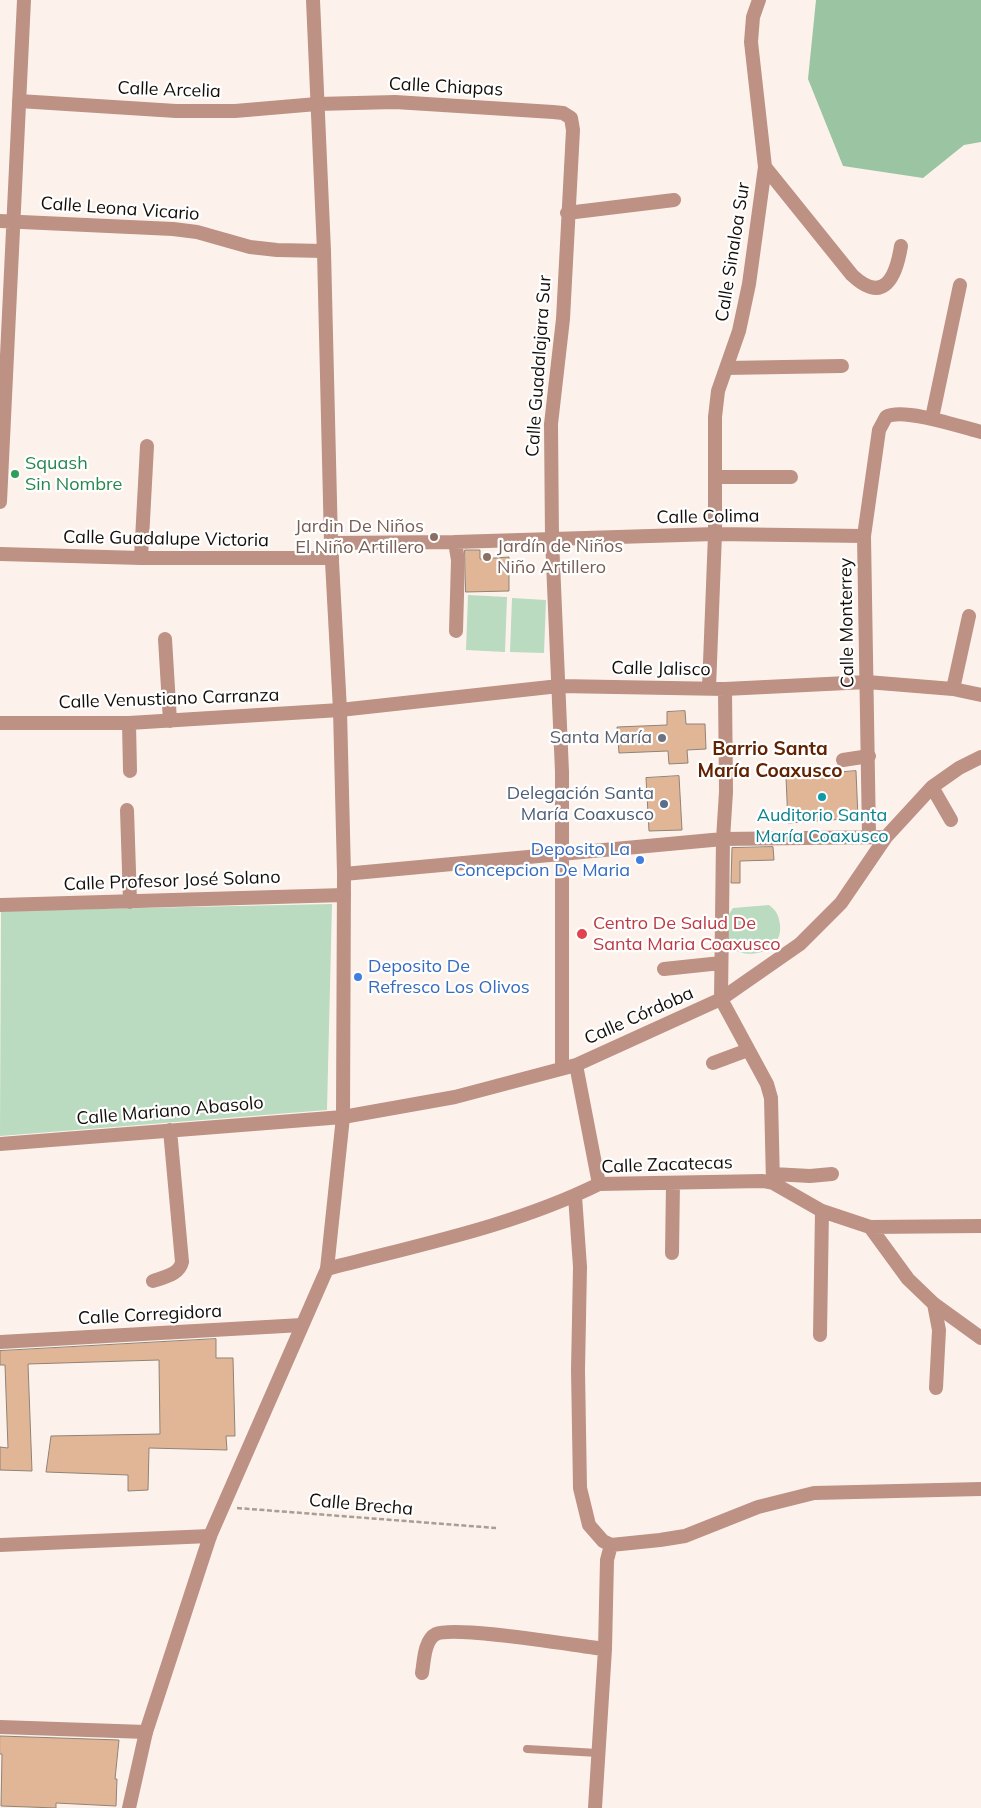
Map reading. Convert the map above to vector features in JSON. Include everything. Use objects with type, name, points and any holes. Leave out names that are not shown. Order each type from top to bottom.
[{"type":"street","points":[[0,502],[6,221],[19,101],[24,0]]},
{"type":"street","points":[[129,1808],[146,1732],[210,1536],[327,1269],[343,1117],[344,874],[340,710],[331,542],[324,251],[313,0]]},
{"type":"street","name":"Calle Sinaloa Sur","points":[[709,688],[715,534],[715,417],[718,391],[739,331],[749,284],[765,167],[751,42],[753,17],[758,0]]},
{"type":"street","name":"Calle Arcelia","points":[[19,101],[176,111],[234,111],[317,104]]},
{"type":"street","name":"Calle Chiapas","points":[[317,104],[395,102],[553,112],[563,113],[571,118]]},
{"type":"street","name":"Calle Guadalajara Sur","points":[[571,118],[573,130],[562,319],[551,424],[552,539],[559,686],[561,854],[569,1066],[599,1184]]},
{"type":"street","points":[[765,167],[852,275],[863,285],[880,288],[892,280],[898,267],[901,246]]},
{"type":"street","points":[[567,214],[674,200]]},
{"type":"street","name":"Calle Leona Vicario","points":[[6,221],[181,230],[197,232],[250,247],[277,250],[324,251]]},
{"type":"street","points":[[960,285],[932,418],[981,432]]},
{"type":"street","points":[[726,368],[842,366]]},
{"type":"street","name":"Calle Monterrey","points":[[869,836],[864,536],[879,430],[882,421],[890,414],[932,418]]},
{"type":"street","points":[[142,558],[147,446]]},
{"type":"street","points":[[716,477],[792,477]]},
{"type":"street","name":"Calle Colima","points":[[552,539],[715,534],[864,536]]},
{"type":"street","points":[[331,542],[455,542],[552,539]]},
{"type":"street","points":[[455,542],[458,560],[456,632]]},
{"type":"street","name":"Calle Guadalupe Victoria","points":[[0,554],[142,558],[332,558]]},
{"type":"street","points":[[953,689],[969,616]]},
{"type":"street","points":[[165,639],[170,721]]},
{"type":"street","name":"Calle Jalisco","points":[[340,710],[559,686],[725,689],[867,682],[953,689],[981,695]]},
{"type":"street","points":[[725,689],[726,792],[723,839],[721,999],[748,1050],[761,1070],[771,1098],[773,1178],[832,1174]]},
{"type":"street","name":"Calle Venustiano Carranza","points":[[0,723],[129,724],[340,710]]},
{"type":"street","points":[[129,724],[130,771]]},
{"type":"street","points":[[843,760],[869,756]]},
{"type":"street","name":"Calle Córdoba","points":[[343,1117],[455,1097],[569,1066],[721,999],[800,944],[841,903],[886,837],[932,787],[959,768],[981,758]]},
{"type":"street","points":[[932,787],[951,820]]},
{"type":"street","points":[[127,810],[130,902]]},
{"type":"street","points":[[344,874],[723,839],[886,837]]},
{"type":"street","name":"Calle Profesor José Solano","points":[[0,905],[344,894]]},
{"type":"street","points":[[664,969],[721,963]]},
{"type":"street","points":[[713,1063],[748,1050]]},
{"type":"street","name":"Calle Mariano Abasolo","points":[[0,1144],[343,1117]]},
{"type":"street","points":[[153,1281],[174,1273],[181,1267],[182,1262],[170,1130]]},
{"type":"street","name":"Calle Zacatecas","points":[[327,1269],[470,1232],[575,1196],[599,1184],[751,1181],[773,1178],[822,1211],[870,1227],[981,1226]]},
{"type":"street","points":[[672,1254],[673,1183]]},
{"type":"street","points":[[575,1196],[580,1267],[578,1370],[580,1488],[589,1525],[599,1537],[611,1545],[685,1536],[758,1507],[814,1493],[981,1489]]},
{"type":"street","points":[[820,1335],[822,1211]]},
{"type":"street","points":[[870,1227],[908,1279],[934,1304],[981,1338]]},
{"type":"street","points":[[934,1304],[939,1330],[936,1388]]},
{"type":"street","name":"Calle Corregidora","points":[[0,1342],[302,1325]]},
{"type":"street","points":[[0,1545],[210,1536]]},
{"type":"street","points":[[595,1808],[605,1649],[607,1560],[611,1545]]},
{"type":"street","points":[[422,1673],[425,1654],[431,1638],[437,1634],[444,1633],[476,1633],[605,1649]]},
{"type":"street","points":[[0,1727],[146,1732]]},
{"type":"lane","points":[[527,1750],[598,1753]]},
{"type":"path","name":"Calle Brecha","points":[[223,1506],[496,1528]]},
{"type":"green space","points":[[816,0],[981,0],[981,142],[964,145],[923,178],[843,166],[808,79]]},
{"type":"green space","points":[[468,595],[507,597],[505,652],[466,650]]},
{"type":"green space","points":[[512,598],[546,600],[544,653],[510,652]]},
{"type":"green space","points":[[332,904],[327,1110],[0,1136],[1,911]]},
{"type":"green space","points":[[769,905],[777,914],[780,925],[779,936],[773,945],[765,951],[754,954],[735,950],[728,944],[726,934],[727,921],[733,908]]},
{"type":"building","points":[[465,550],[480,550],[480,559],[509,557],[509,591],[466,592]]},
{"type":"building","name":"Santa María","points":[[685,711],[686,724],[705,724],[706,749],[687,750],[688,763],[669,764],[668,751],[619,753],[617,727],[667,725],[667,712]]},
{"type":"building","name":"Auditorio Santa María Coaxusco","points":[[856,771],[858,818],[788,823],[786,777]]},
{"type":"building","name":"Delegación Santa María Coaxusco","points":[[679,776],[682,830],[649,831],[646,778]]},
{"type":"building","points":[[773,847],[774,860],[740,861],[740,883],[731,883],[732,848]]},
{"type":"building","points":[[216,1339],[216,1358],[233,1358],[235,1436],[226,1436],[227,1450],[149,1448],[148,1490],[128,1491],[128,1475],[46,1472],[51,1436],[160,1434],[159,1360],[28,1364],[32,1471],[0,1470],[0,1447],[8,1448],[5,1365],[0,1365],[0,1351]]},
{"type":"building","points":[[0,1736],[119,1740],[115,1779],[117,1779],[116,1806],[56,1803],[56,1808],[1,1806],[2,1754],[0,1754]]},
{"type":"place","name":"Squash Sin Nombre","points":[[15,474]]},
{"type":"place","name":"Jardin De Niños El Niño Artillero","points":[[434,537]]},
{"type":"place","name":"Jardín de Niños Niño Artillero","points":[[487,557]]},
{"type":"place","name":"Santa María","points":[[662,738]]},
{"type":"place","name":"Auditorio Santa María Coaxusco","points":[[822,797]]},
{"type":"place","name":"Delegación Santa María Coaxusco","points":[[664,804]]},
{"type":"place","name":"Deposito La Concepcion De Maria","points":[[640,860]]},
{"type":"place","name":"Centro De Salud De Santa Maria Coaxusco","points":[[582,934]]},
{"type":"place","name":"Deposito De Refresco Los Olivos","points":[[358,977]]},
{"type":"district","name":"Barrio Santa María Coaxusco","points":[[770,760]]}]
